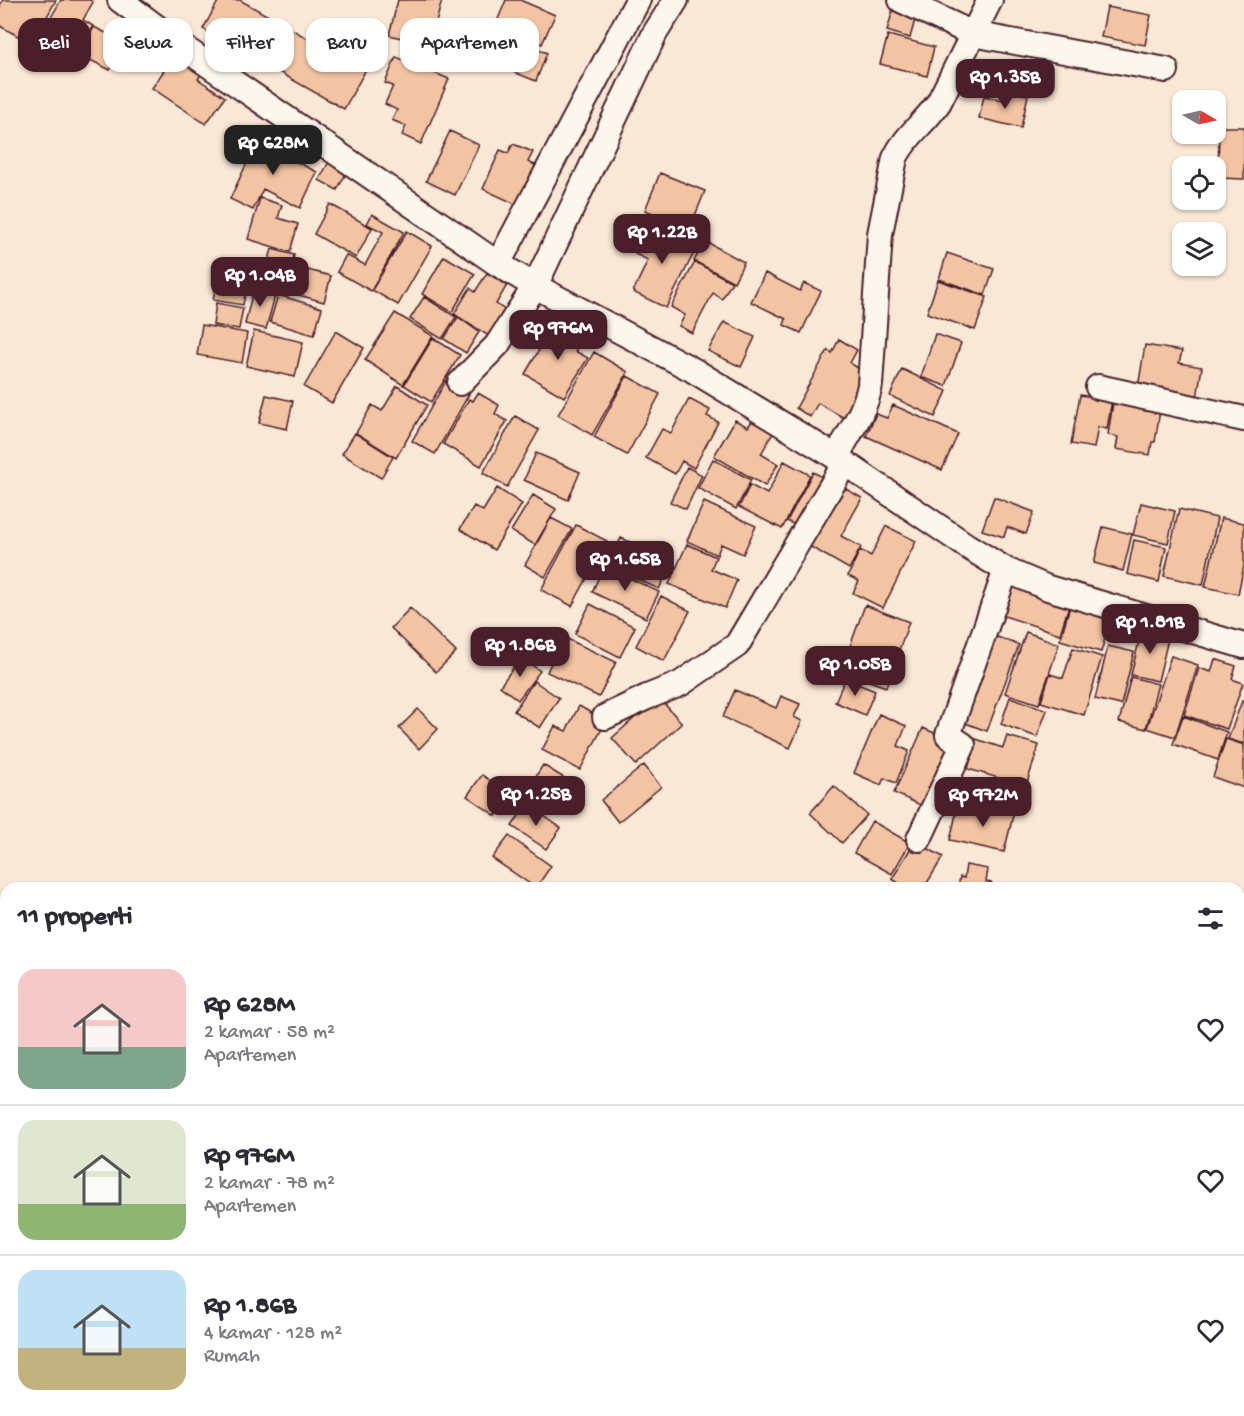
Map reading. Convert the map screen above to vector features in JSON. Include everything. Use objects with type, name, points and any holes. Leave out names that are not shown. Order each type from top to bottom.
[{"type":"street","points":[[120,0],[187,50],[498,264],[693,370],[841,460],[1006,570],[1048,588],[1244,646]]},
{"type":"street","points":[[498,264],[638,0]]},
{"type":"street","points":[[460,383],[497,345],[535,286],[655,33],[676,0]]},
{"type":"street","points":[[900,0],[973,34],[1166,70]]},
{"type":"street","points":[[605,717],[680,684],[737,645],[841,460],[862,413],[868,393],[880,234],[895,158],[900,147],[930,116],[990,0]]},
{"type":"street","points":[[1098,387],[1244,419]]},
{"type":"street","points":[[919,839],[963,746],[948,735],[1006,570]]},
{"type":"building","points":[[3,0],[56,0],[46,18],[18,18],[18,36],[0,26],[0,5]]},
{"type":"building","points":[[61,0],[90,0],[93,2],[84,18],[51,18]]},
{"type":"building","points":[[219,0],[240,0],[272,18],[209,18]]},
{"type":"building","points":[[398,0],[442,0],[437,18],[400,18],[400,38],[389,35]]},
{"type":"building","points":[[506,0],[520,0],[555,15],[542,44],[539,43],[539,18],[498,18]]},
{"type":"building","points":[[895,2],[918,9],[910,38],[887,31]]},
{"type":"building","points":[[1107,7],[1151,15],[1145,45],[1101,37]]},
{"type":"building","points":[[94,27],[103,32],[103,66],[91,60],[91,33]]},
{"type":"building","points":[[294,31],[306,37],[306,72],[364,72],[344,109],[279,72],[294,72]]},
{"type":"building","points":[[888,35],[934,47],[927,76],[880,64]]},
{"type":"building","points":[[539,50],[547,53],[536,81],[514,72],[539,72]]},
{"type":"building","points":[[396,57],[400,59],[400,72],[432,72],[449,79],[421,144],[402,135],[406,126],[392,120],[397,110],[385,104],[393,86],[385,83]]},
{"type":"building","points":[[193,67],[202,73],[198,79],[225,97],[206,124],[152,88],[163,72],[193,72]]},
{"type":"building","points":[[1011,91],[1028,95],[1021,128],[979,118],[984,96],[1008,101]]},
{"type":"building","points":[[1226,127],[1244,127],[1244,179],[1226,178],[1226,156],[1218,156],[1219,144],[1226,144]]},
{"type":"building","points":[[450,131],[479,145],[455,195],[426,181]]},
{"type":"building","points":[[260,135],[285,148],[281,154],[317,172],[300,208],[263,189],[253,210],[230,199]]},
{"type":"building","points":[[513,144],[533,152],[528,162],[537,166],[520,206],[483,189],[500,150],[508,153]]},
{"type":"building","points":[[330,160],[348,170],[337,190],[319,180]]},
{"type":"building","points":[[660,173],[705,191],[690,228],[645,210]]},
{"type":"building","points":[[260,198],[282,205],[278,218],[298,224],[290,252],[248,239]]},
{"type":"building","points":[[330,204],[372,228],[356,258],[314,234]]},
{"type":"building","points":[[372,214],[404,232],[371,291],[337,272],[346,255],[365,265],[383,232],[367,224]]},
{"type":"building","points":[[650,224],[697,247],[666,308],[633,292],[648,260],[635,254]]},
{"type":"building","points":[[407,231],[432,246],[398,305],[372,290]]},
{"type":"building","points":[[705,241],[744,262],[734,282],[694,261]]},
{"type":"building","points":[[272,249],[294,255],[292,266],[331,276],[324,302],[262,285]]},
{"type":"building","points":[[947,253],[994,269],[985,295],[939,279]]},
{"type":"building","points":[[444,256],[475,274],[452,312],[422,294]]},
{"type":"building","points":[[221,259],[251,264],[243,305],[213,300]]},
{"type":"building","points":[[695,262],[732,282],[722,299],[713,293],[692,333],[679,326],[685,315],[671,307]]},
{"type":"building","points":[[487,273],[507,285],[496,304],[511,314],[495,340],[454,314],[470,288],[475,292]]},
{"type":"building","points":[[765,273],[800,291],[804,283],[821,291],[801,333],[784,325],[786,319],[751,302]]},
{"type":"building","points":[[938,280],[987,297],[975,330],[927,313]]},
{"type":"building","points":[[254,286],[276,292],[266,329],[245,324]]},
{"type":"building","points":[[278,295],[322,308],[314,335],[270,322]]},
{"type":"building","points":[[424,297],[456,317],[442,339],[410,319]]},
{"type":"building","points":[[216,303],[243,308],[239,329],[213,325]]},
{"type":"building","points":[[395,313],[433,336],[403,385],[365,360]]},
{"type":"building","points":[[458,317],[479,332],[466,353],[444,339]]},
{"type":"building","points":[[724,322],[755,337],[741,367],[708,351]]},
{"type":"building","points":[[554,324],[582,341],[575,351],[588,358],[564,397],[525,374]]},
{"type":"building","points":[[202,325],[247,333],[242,363],[197,355]]},
{"type":"building","points":[[254,331],[303,342],[295,377],[246,366]]},
{"type":"building","points":[[336,331],[364,348],[332,403],[304,387]]},
{"type":"building","points":[[935,334],[961,343],[946,386],[921,377]]},
{"type":"building","points":[[433,338],[460,355],[431,402],[404,385]]},
{"type":"building","points":[[839,339],[857,350],[850,363],[869,375],[844,418],[818,403],[810,417],[796,408],[828,350],[832,353]]},
{"type":"building","points":[[1145,345],[1182,351],[1179,363],[1202,367],[1197,398],[1138,388]]},
{"type":"building","points":[[594,352],[628,372],[592,435],[558,415]]},
{"type":"building","points":[[902,369],[947,391],[935,417],[890,396]]},
{"type":"building","points":[[627,376],[660,394],[627,455],[594,437]]},
{"type":"building","points":[[446,381],[469,394],[435,454],[412,441]]},
{"type":"building","points":[[397,386],[427,405],[396,458],[356,433],[372,405],[382,411]]},
{"type":"building","points":[[478,393],[499,405],[495,414],[507,421],[481,466],[443,444],[469,399],[473,401]]},
{"type":"building","points":[[266,395],[293,401],[287,429],[259,423]]},
{"type":"building","points":[[1080,395],[1112,400],[1107,429],[1098,427],[1094,448],[1071,444]]},
{"type":"building","points":[[1114,396],[1161,404],[1155,442],[1152,442],[1150,455],[1116,449],[1118,437],[1108,435]]},
{"type":"building","points":[[689,399],[710,410],[707,416],[718,422],[694,468],[682,461],[675,474],[646,458],[662,429],[671,433]]},
{"type":"building","points":[[893,405],[958,434],[942,470],[866,436],[876,414],[887,418]]},
{"type":"building","points":[[515,416],[539,430],[507,487],[483,473]]},
{"type":"building","points":[[735,420],[748,427],[752,421],[773,433],[761,454],[778,464],[765,486],[714,456]]},
{"type":"building","points":[[355,433],[393,457],[381,478],[342,454]]},
{"type":"building","points":[[536,453],[580,472],[568,500],[524,480]]},
{"type":"building","points":[[713,459],[751,480],[736,509],[698,488]]},
{"type":"building","points":[[784,461],[810,475],[782,529],[739,507],[750,485],[767,494]]},
{"type":"building","points":[[687,467],[702,475],[686,509],[670,502]]},
{"type":"building","points":[[813,472],[830,481],[804,530],[787,521]]},
{"type":"building","points":[[837,484],[862,498],[841,536],[861,547],[849,569],[804,543]]},
{"type":"building","points":[[497,488],[522,504],[494,550],[460,529],[474,506],[483,511]]},
{"type":"building","points":[[533,495],[556,509],[535,545],[511,531]]},
{"type":"building","points":[[994,497],[1034,512],[1026,534],[1007,527],[1004,537],[982,530]]},
{"type":"building","points":[[704,502],[756,526],[743,554],[721,544],[717,555],[687,541]]},
{"type":"building","points":[[1141,503],[1175,511],[1168,543],[1133,535]]},
{"type":"building","points":[[1179,509],[1217,518],[1203,585],[1164,576]]},
{"type":"building","points":[[551,518],[572,529],[545,577],[525,565]]},
{"type":"building","points":[[1221,518],[1244,523],[1244,566],[1238,594],[1205,587]]},
{"type":"building","points":[[576,525],[607,541],[572,606],[541,590]]},
{"type":"building","points":[[886,526],[916,541],[883,608],[853,593],[859,581],[848,576],[860,550],[871,556]]},
{"type":"building","points":[[1103,527],[1132,534],[1123,571],[1094,563]]},
{"type":"building","points":[[621,538],[673,561],[659,589],[608,566]]},
{"type":"building","points":[[1134,540],[1166,547],[1159,582],[1127,574]]},
{"type":"building","points":[[687,544],[716,557],[711,569],[737,580],[725,608],[669,584]]},
{"type":"building","points":[[604,566],[659,592],[646,618],[592,592]]},
{"type":"building","points":[[1007,584],[1069,605],[1060,634],[998,614]]},
{"type":"building","points":[[661,596],[690,611],[664,661],[636,646]]},
{"type":"building","points":[[1071,603],[1112,615],[1101,652],[1060,640]]},
{"type":"building","points":[[590,604],[635,627],[620,657],[575,634]]},
{"type":"building","points":[[865,605],[909,622],[886,687],[841,671]]},
{"type":"building","points":[[410,608],[456,652],[436,672],[391,628]]},
{"type":"building","points":[[1142,628],[1169,635],[1158,681],[1131,675]]},
{"type":"building","points":[[1026,632],[1059,644],[1039,704],[1005,693]]},
{"type":"building","points":[[989,634],[1019,645],[987,731],[957,720]]},
{"type":"building","points":[[563,637],[616,662],[599,697],[547,672]]},
{"type":"building","points":[[1108,646],[1134,652],[1121,705],[1095,699]]},
{"type":"building","points":[[1073,648],[1102,657],[1084,715],[1041,702],[1050,674],[1063,678]]},
{"type":"building","points":[[1171,656],[1198,665],[1175,737],[1147,728]]},
{"type":"building","points":[[521,657],[540,671],[518,700],[500,686]]},
{"type":"building","points":[[1215,659],[1236,666],[1232,679],[1243,683],[1227,729],[1184,715],[1199,668],[1211,672]]},
{"type":"building","points":[[1131,677],[1158,684],[1146,729],[1119,722]]},
{"type":"building","points":[[845,679],[875,691],[865,715],[835,702]]},
{"type":"building","points":[[534,681],[559,698],[540,728],[514,711]]},
{"type":"building","points":[[735,690],[776,708],[781,696],[800,704],[794,717],[802,721],[790,748],[723,717]]},
{"type":"building","points":[[658,697],[682,723],[636,765],[612,738]]},
{"type":"building","points":[[1010,697],[1047,710],[1037,737],[1001,724]]},
{"type":"building","points":[[1242,701],[1244,702],[1244,744],[1228,739]]},
{"type":"building","points":[[579,706],[606,721],[580,770],[542,750],[555,726],[566,731]]},
{"type":"building","points":[[418,709],[438,729],[419,749],[399,728]]},
{"type":"building","points":[[879,714],[906,726],[898,746],[909,751],[896,783],[884,778],[881,785],[854,773]]},
{"type":"building","points":[[1183,716],[1227,732],[1218,760],[1173,744]]},
{"type":"building","points":[[923,728],[959,744],[929,809],[894,793]]},
{"type":"building","points":[[1007,736],[1039,745],[1026,786],[968,769],[976,739],[1003,748]]},
{"type":"building","points":[[1226,739],[1244,745],[1244,788],[1213,777]]},
{"type":"building","points":[[543,765],[577,786],[562,811],[527,790]]},
{"type":"building","points":[[644,765],[661,787],[618,822],[601,800]]},
{"type":"building","points":[[482,775],[510,794],[496,816],[467,796]]},
{"type":"building","points":[[834,786],[867,815],[842,843],[810,813]]},
{"type":"building","points":[[527,804],[561,828],[546,849],[512,826]]},
{"type":"building","points":[[985,806],[1014,812],[1004,852],[950,840],[957,810],[983,816]]},
{"type":"building","points":[[872,821],[910,843],[892,874],[854,853]]},
{"type":"building","points":[[509,836],[551,866],[540,882],[527,882],[492,858]]},
{"type":"building","points":[[915,841],[943,857],[928,882],[897,882],[892,879]]},
{"type":"building","points":[[966,865],[988,869],[986,882],[959,882],[960,877],[964,878]]}]
